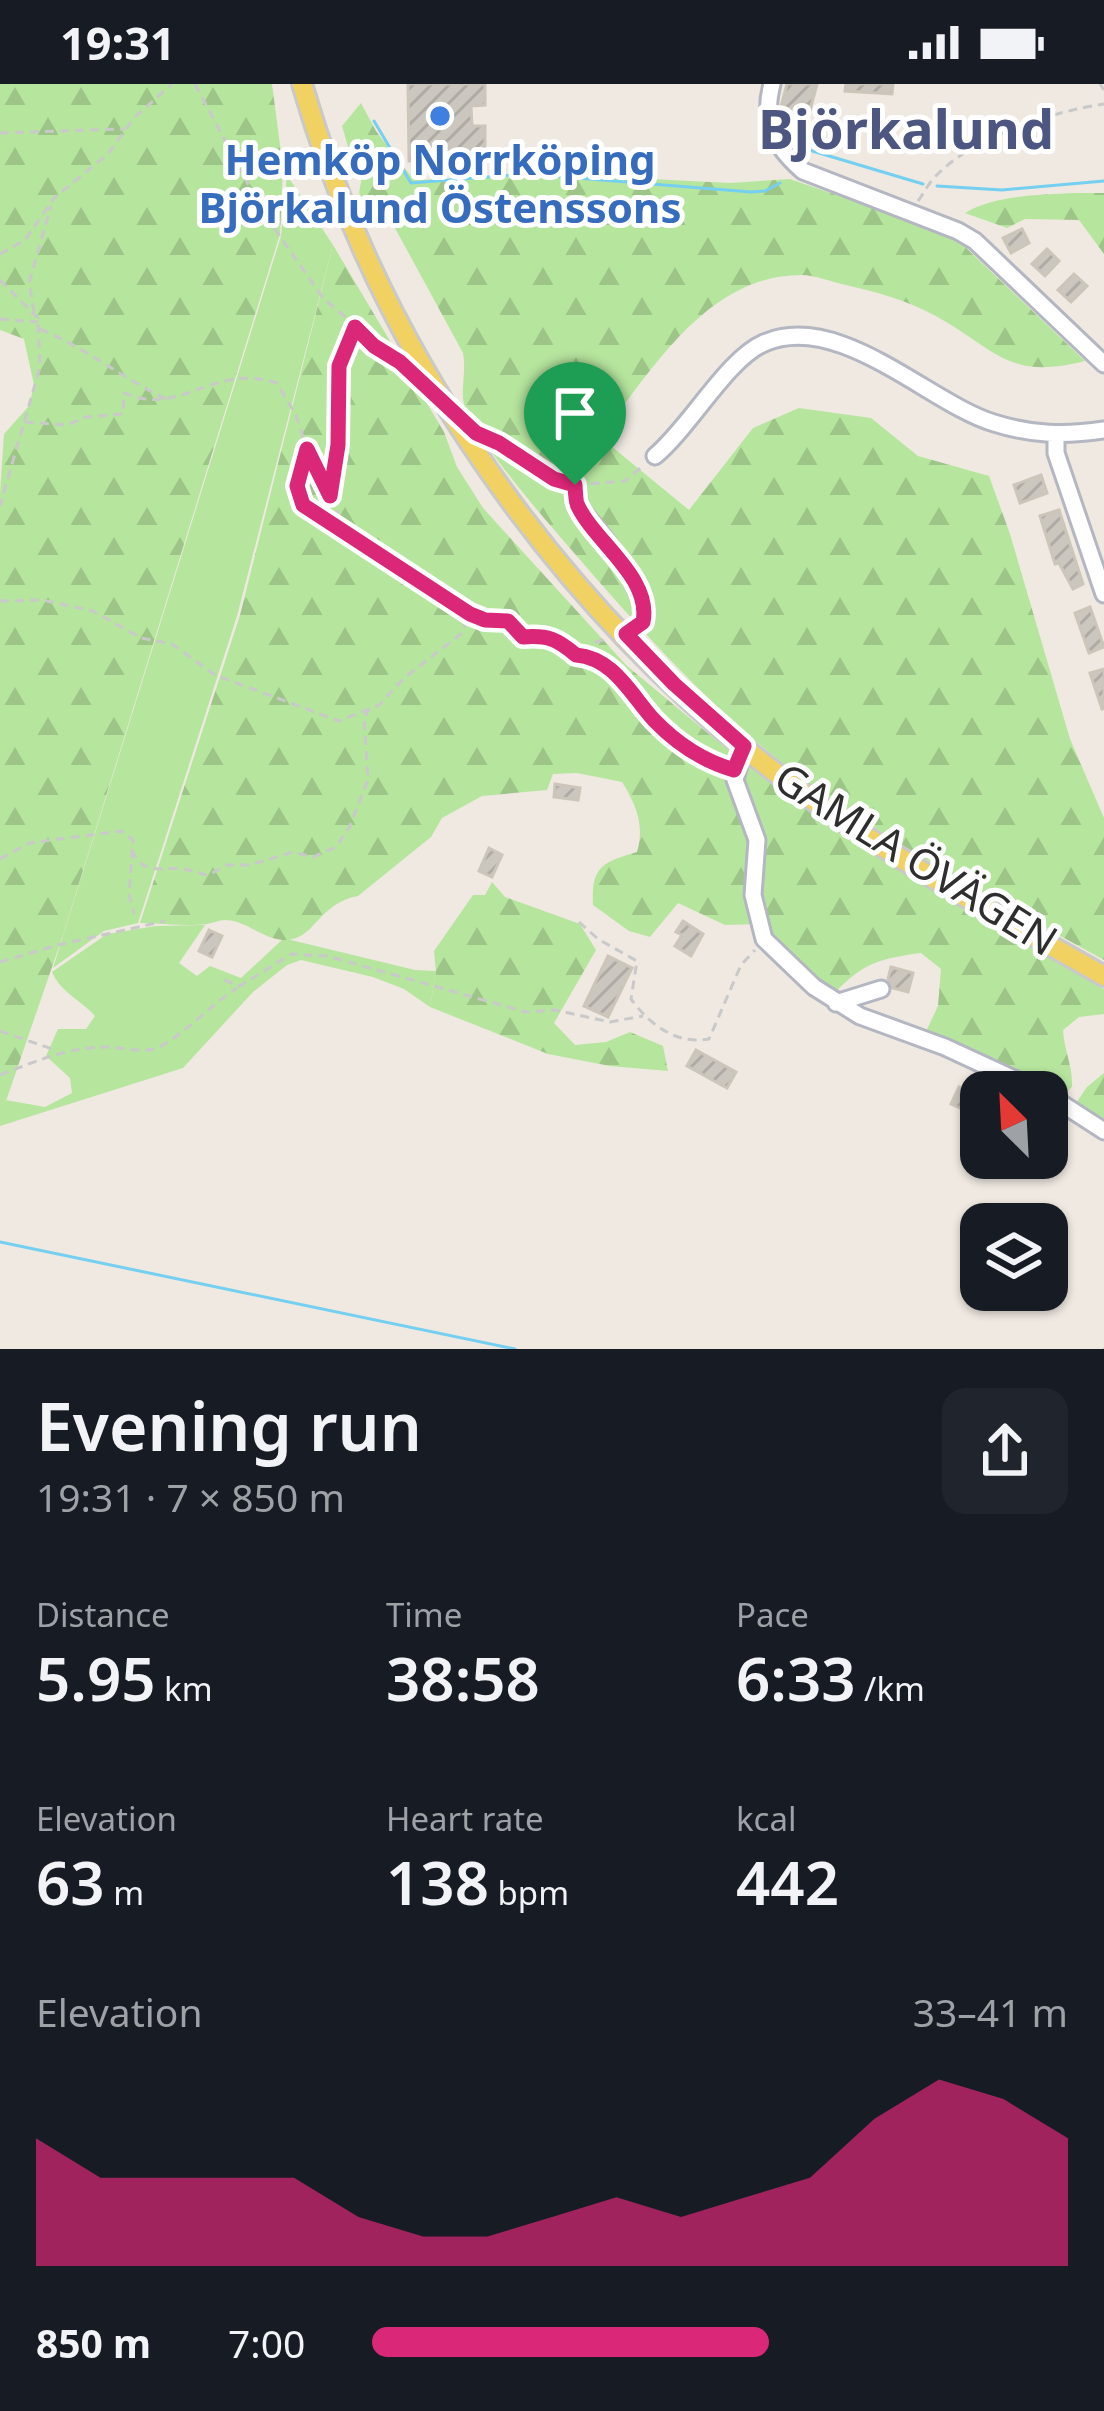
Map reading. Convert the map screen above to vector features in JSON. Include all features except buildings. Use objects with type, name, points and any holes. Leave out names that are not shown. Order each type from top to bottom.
[{"type":"main road","name":"GAMLA ÖVÄGEN","points":[[302,84],[353,227],[398,322],[448,409],[514,506],[626,634],[744,746],[839,819],[1104,976]]},
{"type":"street","points":[[772,84],[769,128],[785,156],[814,177],[912,212],[975,241],[1104,364]]},
{"type":"street","points":[[655,456],[738,363],[764,343],[794,337],[868,355],[990,422],[1056,436],[1104,430]]},
{"type":"street","points":[[1056,436],[1056,453],[1104,594]]},
{"type":"street","points":[[576,504],[641,599],[643,622],[626,634]]},
{"type":"street","points":[[744,746],[734,770],[757,840],[753,895],[764,939],[781,960],[836,1003],[1002,1071]]},
{"type":"street","points":[[836,1003],[881,989]]},
{"type":"street","points":[[1068,1108],[1104,1131]]},
{"type":"path","points":[[0,254],[25,239],[55,198],[108,154],[172,84]]},
{"type":"path","points":[[195,84],[242,176],[323,298],[413,377]]},
{"type":"path","points":[[912,212],[931,180],[974,148],[1033,122],[1104,104]]},
{"type":"path","points":[[0,133],[126,129]]},
{"type":"path","points":[[0,506],[40,367],[29,283],[55,198]]},
{"type":"path","points":[[0,280],[34,314]]},
{"type":"path","points":[[0,319],[38,325],[166,399]]},
{"type":"path","points":[[330,496],[338,445],[339,366],[355,327]]},
{"type":"path","points":[[25,422],[67,425],[86,417],[123,414],[124,393],[161,403],[230,378],[260,377],[278,383],[344,529],[366,550],[426,582],[470,614],[508,621],[523,637],[546,635],[576,655],[596,642],[626,634]]},
{"type":"path","points":[[476,433],[554,479],[575,485],[625,481],[655,456]]},
{"type":"path","points":[[307,449],[297,486],[303,505],[337,531],[344,529]]},
{"type":"path","points":[[0,601],[42,600],[93,611],[141,638],[172,644],[215,675],[314,714],[339,721],[370,709]]},
{"type":"path","points":[[132,850],[136,861],[147,868],[190,869],[209,875],[226,865],[250,865],[293,852],[314,856],[336,847],[368,780],[364,717],[462,633],[470,614]]},
{"type":"path","points":[[583,654],[616,673],[653,719],[687,749],[734,770]]},
{"type":"path","points":[[0,859],[29,842],[121,831],[133,840],[129,894],[134,914]]},
{"type":"path","points":[[0,962],[165,921]]},
{"type":"path","points":[[579,922],[598,940],[637,962],[631,999],[643,1016],[687,1041],[709,1039],[741,965],[764,939]]},
{"type":"path","points":[[0,1075],[60,1052],[107,1047],[152,1050],[173,1039],[208,1005],[290,954],[328,956],[526,1012],[555,1010],[610,1022],[643,1016]]},
{"type":"path","points":[[224,980],[240,986]]},
{"type":"path","points":[[0,1031],[60,1052]]},
{"type":"green space","points":[[0,84],[272,84],[283,168],[280,234],[63,935],[6,1101],[0,1099],[0,493],[4,434],[29,406],[34,385],[24,339],[0,330]]},
{"type":"green space","points":[[361,103],[414,180],[570,175],[730,183],[790,179],[923,225],[962,244],[1085,361],[1037,367],[1019,364],[934,315],[891,297],[806,275],[767,279],[737,291],[684,331],[600,437],[689,510],[753,428],[799,408],[871,418],[918,456],[989,476],[1070,739],[1104,818],[1104,960],[920,856],[777,759],[674,664],[580,560],[474,426],[463,398],[463,353],[395,228],[380,206],[365,201],[359,193],[364,164],[351,157],[342,126]]},
{"type":"green space","points":[[287,175],[333,245],[237,616],[138,923],[104,931],[53,968],[281,236]]},
{"type":"green space","points":[[1104,193],[1104,254],[1079,220],[1025,219],[1007,228],[965,213],[1003,199]]},
{"type":"green space","points":[[333,245],[444,432],[457,467],[483,508],[627,666],[739,759],[849,840],[1104,989],[1104,1014],[1079,1017],[1063,1030],[1072,1087],[1068,1091],[1068,1071],[992,1071],[922,1040],[938,1006],[941,969],[921,953],[870,965],[830,998],[760,924],[725,925],[678,903],[650,937],[629,931],[593,905],[593,892],[601,868],[637,852],[640,833],[635,807],[622,782],[577,773],[553,774],[547,790],[482,796],[442,818],[431,837],[297,938],[279,940],[225,920],[199,925],[140,923],[240,615]]},
{"type":"green space","points":[[492,882],[505,897],[580,924],[596,950],[554,1023],[575,1045],[606,1042],[630,1032],[663,1046],[668,1071],[548,1054],[430,1007],[434,951],[473,895],[485,895]]},
{"type":"green space","points":[[205,925],[179,963],[197,976],[210,966],[241,978],[283,939],[291,940],[436,971],[430,1007],[404,989],[373,977],[301,960],[287,965],[253,992],[183,1068],[0,1126],[0,1099],[45,1107],[72,1093],[70,1078],[46,1056],[58,1029],[86,1029],[95,1016],[52,972],[107,934]]},
{"type":"green space","points":[[1104,1073],[1104,1131],[1072,1109]]},
{"type":"waterway","points":[[374,121],[411,183],[527,174],[751,192],[780,183]]},
{"type":"waterway","points":[[809,150],[923,184]]},
{"type":"waterway","points":[[937,186],[1002,190],[1104,181]]},
{"type":"waterway","points":[[0,1242],[515,1349]]},
{"type":"place","name":"Hemköp Norrköping Björkalund Östenssons","points":[[440,116]]},
{"type":"district","name":"Björkalund","points":[[906,130]]},
{"type":"route","points":[[355,327],[476,433],[554,479],[575,485],[576,504],[620,563],[645,611],[643,622],[626,634],[744,746],[734,770],[687,749],[653,719],[616,673],[583,654],[576,655],[557,639],[523,637],[508,621],[470,614],[426,582],[366,550],[344,529],[337,531],[303,505],[297,486],[307,449],[330,496],[338,445],[339,366],[355,327]]}]
